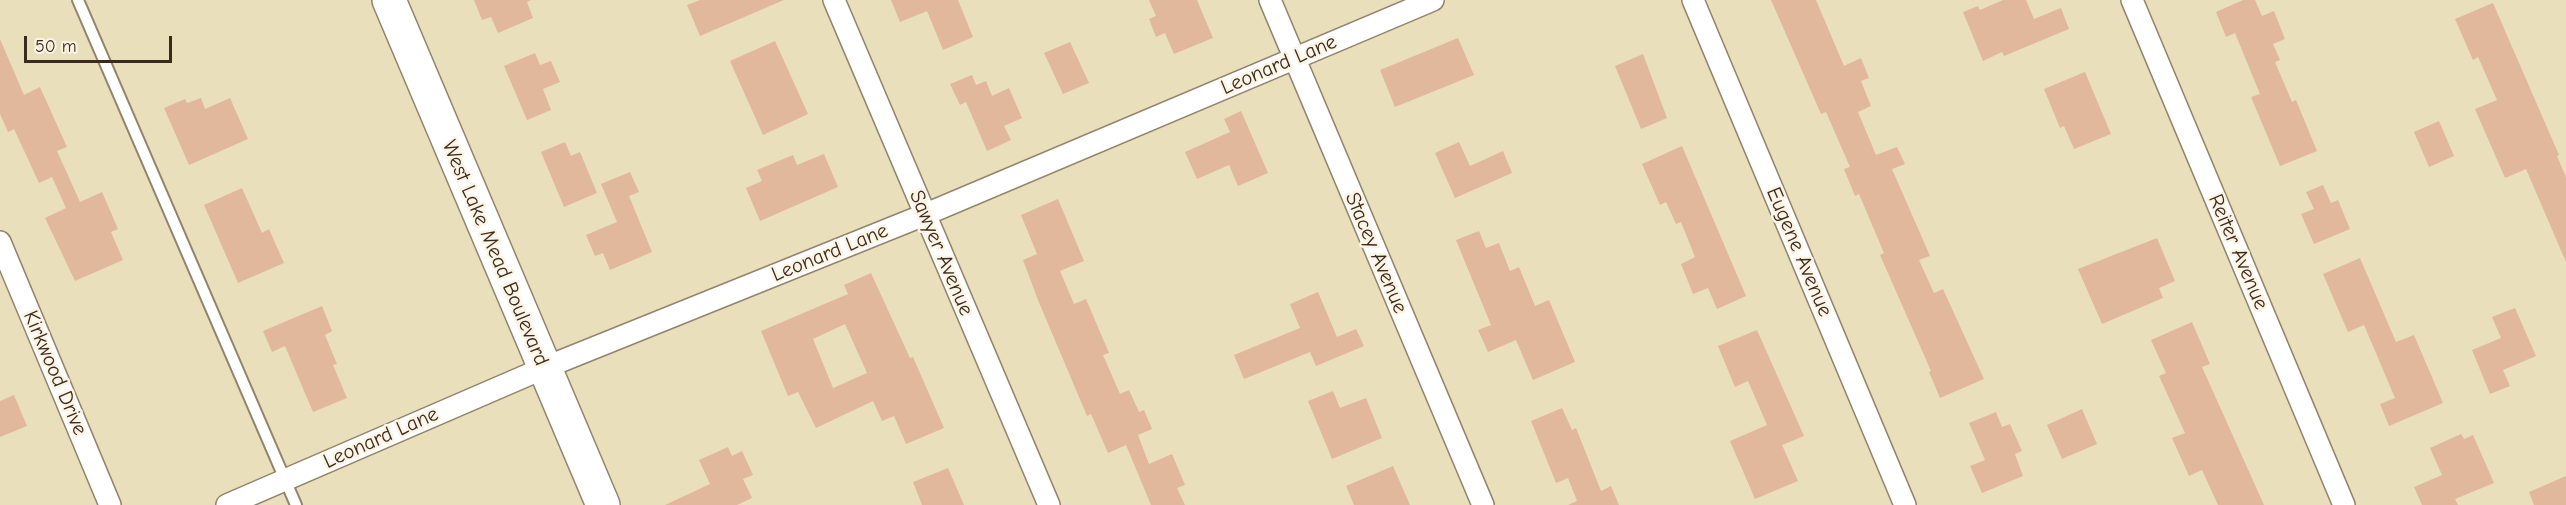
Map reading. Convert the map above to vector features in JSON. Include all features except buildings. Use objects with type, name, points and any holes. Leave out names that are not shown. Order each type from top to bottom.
[{"type":"main road","name":"West Lake Mead Boulevard","points":[[389,0],[603,505]]},
{"type":"street","name":"Sawyer Avenue","points":[[834,0],[1049,505]]},
{"type":"street","name":"Stacey Avenue","points":[[1270,0],[1483,505]]},
{"type":"street","name":"Leonard Lane","points":[[227,505],[285,482],[544,368],[924,215],[1433,0]]},
{"type":"street","name":"Eugene Avenue","points":[[1693,0],[1905,505]]},
{"type":"street","name":"Reiter Avenue","points":[[2132,0],[2344,505]]},
{"type":"street","name":"Kirkwood Drive","points":[[0,242],[110,505]]},
{"type":"lane","points":[[78,0],[296,505]]}]
